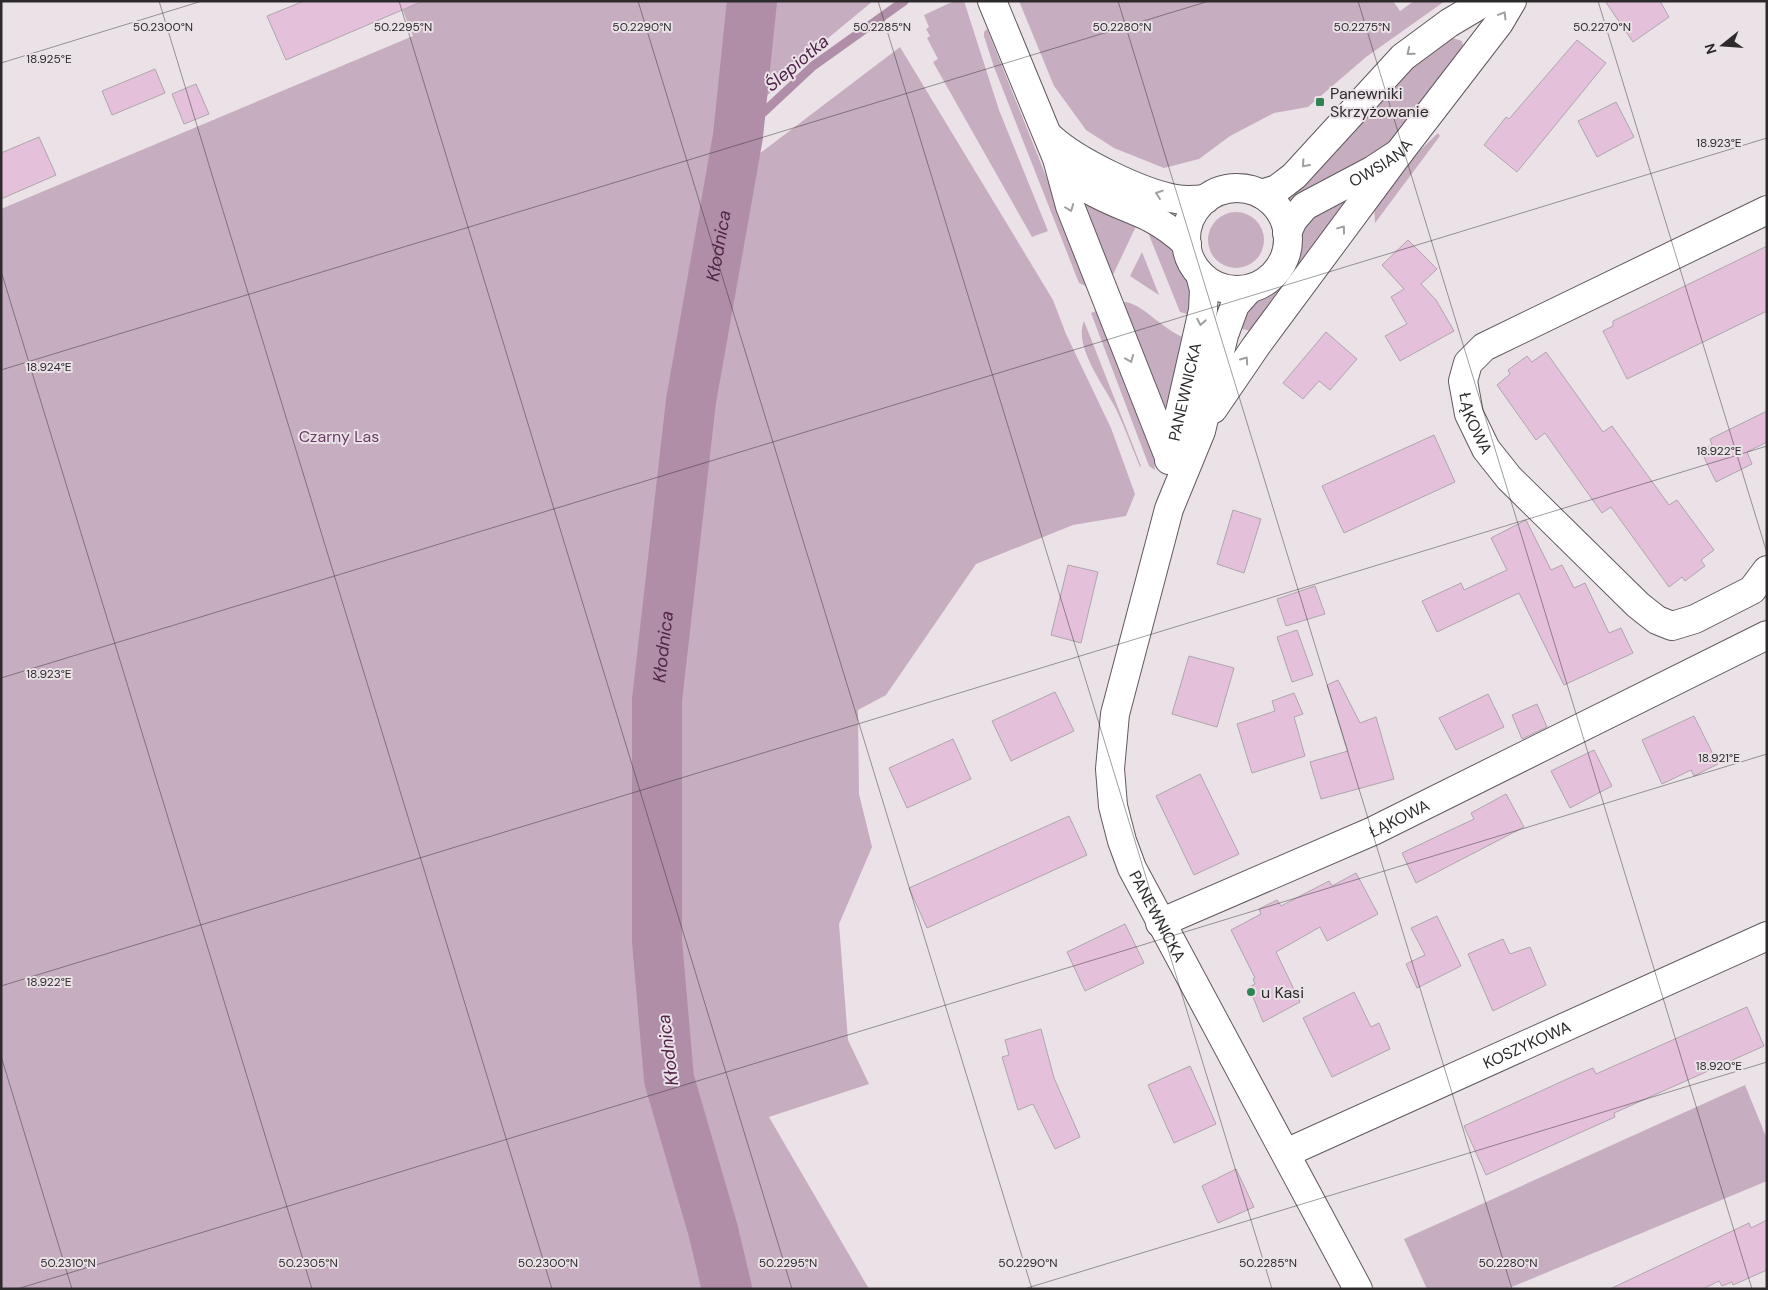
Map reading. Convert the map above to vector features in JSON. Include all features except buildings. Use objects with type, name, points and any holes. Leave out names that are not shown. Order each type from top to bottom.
[{"type":"street","points":[[992,1],[1036,109],[1064,170],[1089,191],[1149,217],[1170,229],[1186,244]]},
{"type":"street","points":[[1261,194],[1278,190],[1294,176],[1395,65],[1417,46],[1449,23],[1486,1]]},
{"type":"street","name":"OWSIANA","points":[[1288,233],[1292,220],[1305,206],[1373,170],[1399,153],[1473,57],[1512,1]]},
{"type":"street","points":[[1449,23],[1462,27],[1473,39],[1473,57]]},
{"type":"street","points":[[1054,149],[1066,150],[1090,164],[1157,194],[1190,201],[1206,199]]},
{"type":"street","points":[[1054,149],[1070,206],[1169,457]]},
{"type":"street","points":[[1201,431],[1223,392],[1399,153]]},
{"type":"street","points":[[1233,189],[1247,189],[1261,194],[1280,212],[1288,233],[1287,249],[1281,265],[1263,283],[1249,289],[1229,290],[1216,285],[1200,274],[1189,256],[1186,244],[1190,222],[1195,211],[1206,199],[1216,193],[1233,189]]},
{"type":"street","name":"ŁĄKOWA","points":[[1767,210],[1484,347],[1468,363],[1463,381],[1470,414],[1486,449],[1509,478],[1624,592],[1657,620],[1672,626],[1695,619],[1752,590],[1767,570]]},
{"type":"street","name":"PANEWNICKA","points":[[1169,510],[1169,457],[1203,310],[1204,290],[1200,274]]},
{"type":"street","name":"PANEWNICKA","points":[[1249,289],[1235,305],[1224,335],[1201,431],[1169,510],[1115,714],[1110,768],[1113,806],[1122,841],[1132,868],[1358,1289]]},
{"type":"street","name":"ŁĄKOWA","points":[[1160,923],[1382,828],[1767,635]]},
{"type":"street","name":"KOSZYKOWA","points":[[1286,1153],[1767,936]]},
{"type":"green space","name":"Czarny Las","points":[[399,1],[742,1],[730,136],[686,379],[650,699],[650,942],[664,1079],[715,1289],[1,1289],[1,209],[413,36]]},
{"type":"green space","points":[[761,1],[873,1],[827,39],[750,112]]},
{"type":"green space","points":[[954,1],[964,1],[999,110],[1048,231],[1032,237],[933,62],[938,59],[927,38],[930,36],[926,29],[929,27],[924,15]]},
{"type":"green space","points":[[1019,1],[1393,1],[1400,11],[1414,1],[1445,1],[1366,57],[1308,107],[1274,113],[1230,136],[1199,159],[1164,168],[1114,148],[1086,130],[1054,86]]},
{"type":"green space","points":[[987,29],[1091,288],[1079,283],[994,67],[984,36],[984,32]]},
{"type":"green space","points":[[1450,37],[1462,41],[1464,50],[1394,144],[1289,202],[1288,198],[1402,73]]},
{"type":"green space","points":[[900,47],[1053,300],[1066,334],[1111,428],[1135,494],[1126,516],[1073,525],[976,564],[886,695],[858,710],[859,794],[872,847],[839,924],[848,1040],[869,1084],[769,1117],[869,1289],[733,1289],[678,1079],[670,941],[668,700],[730,309],[746,164]]},
{"type":"green space","points":[[1438,133],[1440,136],[1375,223],[1374,205],[1401,169]]},
{"type":"green space","points":[[1357,190],[1255,332],[1234,327],[1253,303],[1273,290],[1288,276],[1295,260],[1300,238],[1310,221],[1324,209]]},
{"type":"green space","points":[[1089,203],[1138,222],[1111,279],[1084,206]]},
{"type":"green space","points":[[1230,212],[1242,212],[1252,216],[1260,224],[1264,240],[1260,256],[1252,264],[1242,268],[1230,268],[1220,264],[1212,256],[1208,246],[1208,234],[1212,224],[1220,216]]},
{"type":"green space","points":[[1152,228],[1174,250],[1191,289],[1193,316],[1180,312],[1149,235]]},
{"type":"green space","points":[[1142,252],[1159,295],[1130,276]]},
{"type":"green space","points":[[1126,302],[1141,308],[1171,331],[1188,339],[1169,409],[1165,411],[1118,303]]},
{"type":"green space","points":[[1099,310],[1153,449],[1155,470],[1149,466],[1091,313]]},
{"type":"green space","points":[[1084,321],[1140,467],[1116,409],[1086,354],[1082,331]]},
{"type":"green space","points":[[1745,1085],[1767,1139],[1767,1181],[1507,1289],[1427,1289],[1404,1239]]},
{"type":"waterway","name":"Kłodnica","points":[[727,1289],[713,1230],[669,1079],[657,941],[657,700],[691,401],[738,136],[752,1]]},
{"type":"waterway","name":"Ślepiotka","points":[[738,136],[813,66],[904,1]]},
{"type":"place","name":"Panewniki Skrzyżowanie","points":[[1320,102]]},
{"type":"place","name":"u Kasi","points":[[1251,992]]}]
